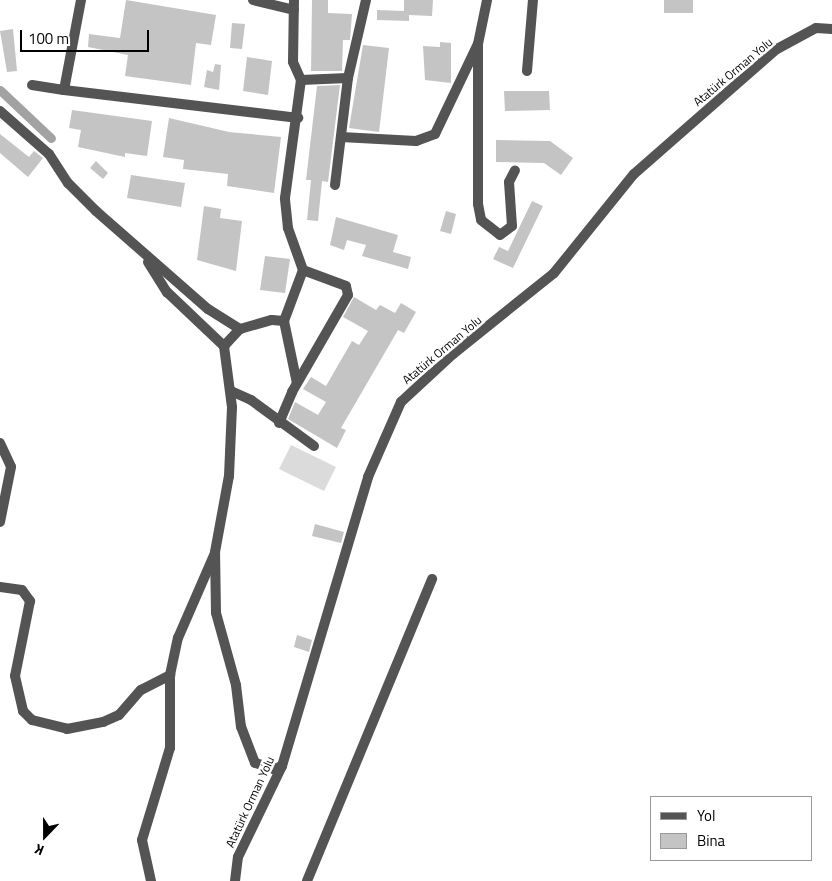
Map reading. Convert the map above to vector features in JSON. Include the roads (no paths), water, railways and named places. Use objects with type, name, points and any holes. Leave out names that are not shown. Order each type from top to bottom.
[{"type":"street","points":[[64,90],[81,0]]},
{"type":"street","points":[[253,0],[294,5],[293,62],[301,80],[298,118],[285,198],[288,228],[303,270],[284,321],[297,383]]},
{"type":"street","points":[[335,185],[348,78],[366,0]]},
{"type":"street","points":[[487,0],[478,44],[478,204],[480,220],[500,235],[512,226],[509,182],[515,170]]},
{"type":"street","points":[[528,72],[533,0]]},
{"type":"street","name":"Atatürk Orman Yolu","points":[[234,880],[238,857],[282,766],[368,478],[401,402],[453,354],[554,273],[634,174],[770,56],[816,28],[832,29]]},
{"type":"street","points":[[341,137],[428,140],[435,134],[478,44]]},
{"type":"street","points":[[301,80],[348,78]]},
{"type":"street","points":[[32,85],[298,118]]},
{"type":"street","points":[[0,111],[50,154],[68,183],[141,251],[208,309],[240,329]]},
{"type":"street","points":[[141,251],[167,292],[224,346],[231,392],[229,476],[215,552],[216,613],[236,685],[240,727],[255,763],[274,769],[282,766]]},
{"type":"street","points":[[279,423],[297,383],[348,295],[346,286],[303,270]]},
{"type":"street","points":[[224,346],[240,329],[272,320],[284,321]]},
{"type":"street","points":[[231,392],[251,400],[279,423],[314,446]]},
{"type":"street","points":[[0,443],[11,467],[0,522]]},
{"type":"street","points":[[151,881],[142,840],[170,748],[170,675],[178,638],[215,552]]},
{"type":"street","points":[[308,881],[432,579]]},
{"type":"street","points":[[0,587],[22,590],[30,601],[15,676],[23,711],[32,720],[67,729],[103,722],[119,714],[142,690],[170,675]]},
{"type":"waterway","points":[[0,90],[51,138]]}]
